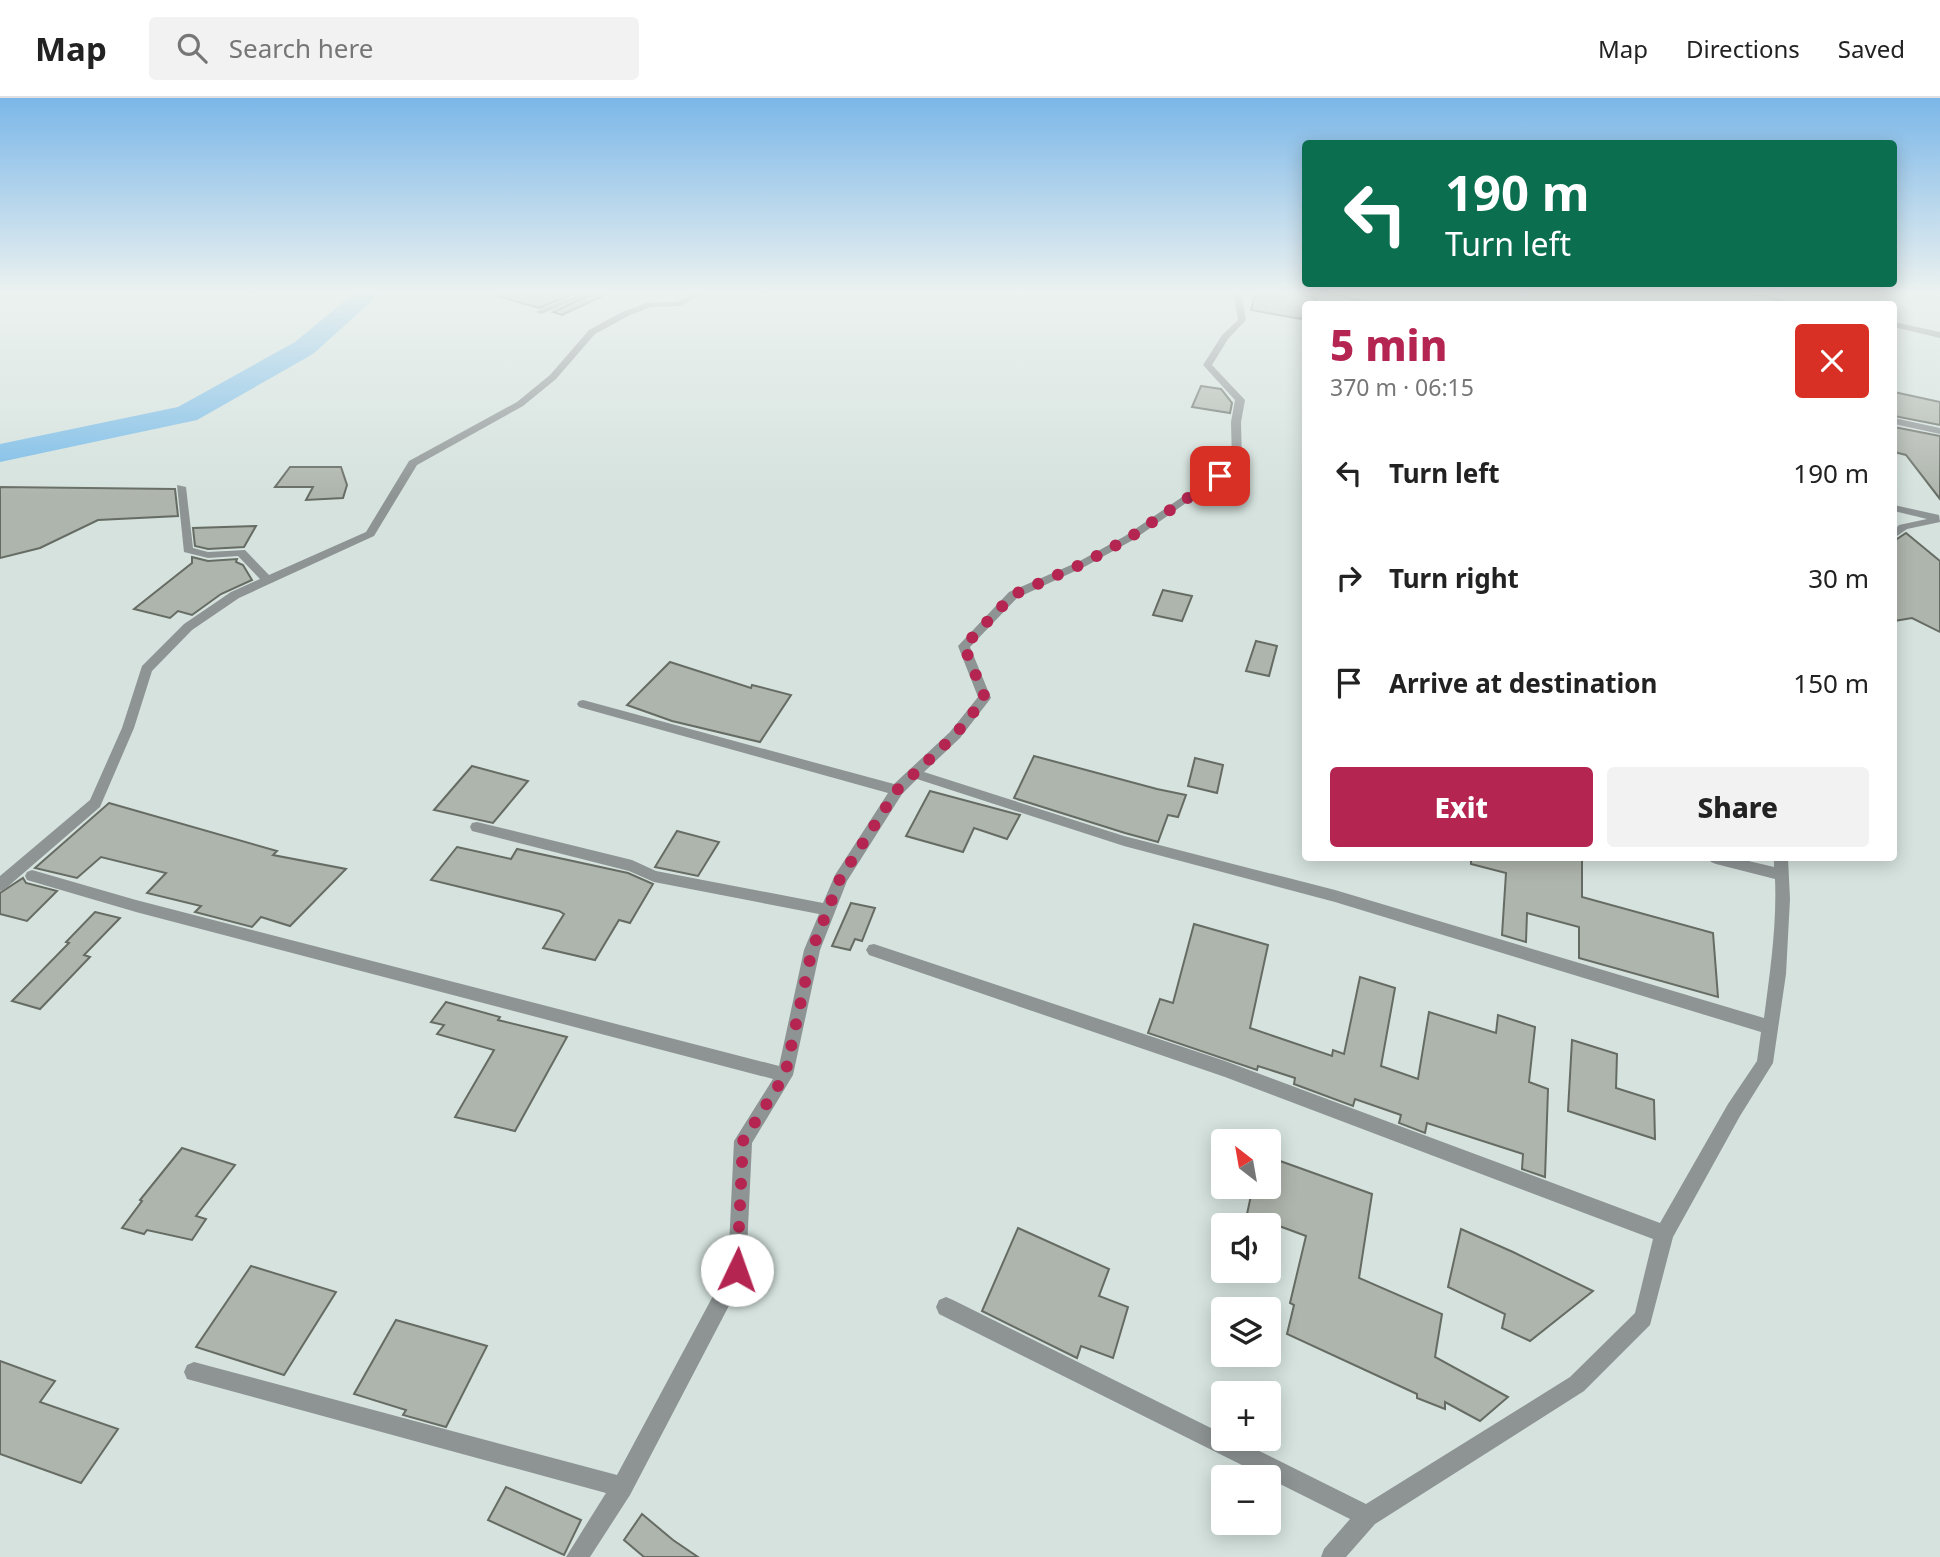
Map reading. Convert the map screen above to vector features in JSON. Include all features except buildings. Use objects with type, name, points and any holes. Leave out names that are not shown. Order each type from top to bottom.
[{"type":"street","points":[[0,885],[95,803],[128,728],[146,669],[188,627],[235,594],[370,534],[413,463],[520,404],[553,377],[569,359]]},
{"type":"street","points":[[577,1557],[622,1488],[737,1270],[743,1141],[785,1075],[812,950],[840,879],[897,790],[955,735],[985,698],[964,646],[1013,595],[1082,564],[1129,538],[1237,464],[1236,422],[1240,400],[1207,365],[1211,359]]},
{"type":"street","points":[[1897,422],[1940,431]]},
{"type":"street","points":[[181,487],[188,550],[208,555],[241,552],[267,580]]},
{"type":"street","points":[[1897,509],[1940,519]]},
{"type":"street","points":[[1897,532],[1903,527],[1940,519]]},
{"type":"street","points":[[583,705],[897,790]]},
{"type":"street","points":[[915,774],[1124,841],[1335,896],[1770,1027]]},
{"type":"street","points":[[477,827],[632,866],[654,876],[828,910]]},
{"type":"street","points":[[1332,1557],[1367,1516],[1577,1384],[1643,1318],[1664,1234],[1734,1110],[1765,1063],[1778,974],[1781,866],[1740,861]]},
{"type":"street","points":[[32,876],[136,906],[785,1075]]},
{"type":"street","points":[[874,950],[1225,1069],[1664,1234]]},
{"type":"street","points":[[946,1307],[1367,1516]]},
{"type":"street","points":[[194,1372],[622,1488]]},
{"type":"waterway","points":[[0,453],[187,414],[284,359]]},
{"type":"route","points":[[737,1270],[743,1141],[785,1075],[812,950],[840,879],[897,790],[955,735],[985,698],[964,646],[1013,595],[1082,564],[1129,538],[1220,476]]}]
